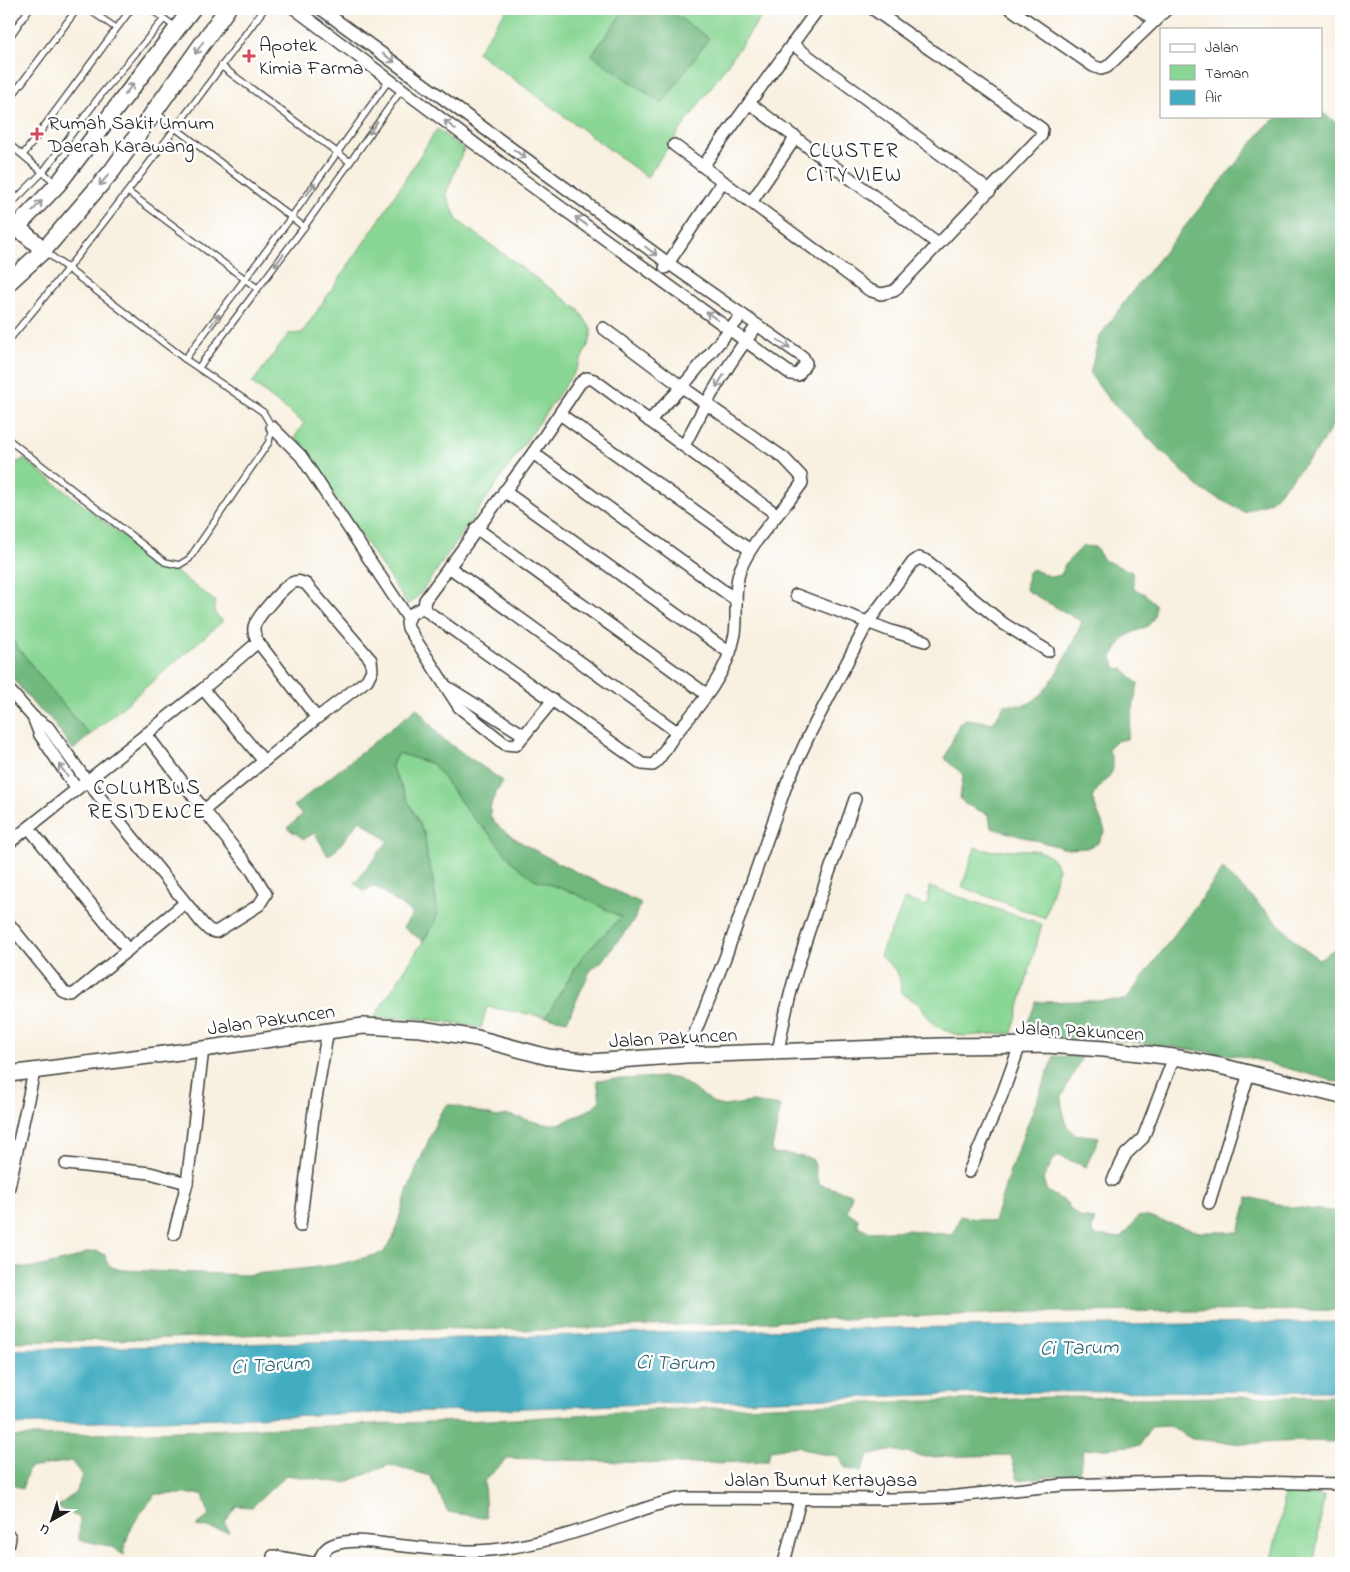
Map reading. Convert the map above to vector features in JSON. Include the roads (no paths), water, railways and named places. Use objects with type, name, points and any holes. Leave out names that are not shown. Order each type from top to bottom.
[{"type":"main road","points":[[44,250],[13,231],[58,184],[111,112],[171,24],[192,9]]},
{"type":"main road","points":[[9,282],[44,250],[112,171],[227,9]]},
{"type":"street","points":[[295,9],[730,330],[791,374],[798,375],[806,360],[668,264],[322,9]]},
{"type":"street","points":[[703,166],[818,9]]},
{"type":"street","points":[[674,145],[752,201],[869,290],[881,294],[894,291],[1041,136],[1042,129],[873,9]]},
{"type":"street","points":[[1011,9],[1093,66],[1101,69],[1107,67],[1167,9]]},
{"type":"street","points":[[1139,9],[1156,21]]},
{"type":"street","points":[[792,44],[990,191]]},
{"type":"street","points":[[749,103],[938,244]]},
{"type":"street","points":[[752,201],[796,137]]},
{"type":"street","points":[[659,278],[724,181]]},
{"type":"street","points":[[649,421],[682,387],[742,315]]},
{"type":"street","points":[[684,446],[706,404],[746,340],[757,326]]},
{"type":"street","points":[[603,328],[682,387],[784,458],[801,476],[802,483],[791,499],[776,514],[750,550],[740,572],[736,600],[738,616],[726,667],[677,732],[660,759],[653,765],[642,764],[428,612],[424,607],[424,600],[533,453],[580,383],[587,378],[594,380],[776,514]]},
{"type":"street","points":[[560,414],[750,550]]},
{"type":"street","points":[[272,427],[301,456],[408,618],[408,628],[459,707],[505,744],[516,745],[553,700]]},
{"type":"street","points":[[533,453],[736,600]]},
{"type":"street","points":[[504,491],[730,653]]},
{"type":"street","points":[[476,528],[706,694]]},
{"type":"street","points":[[686,1055],[725,958],[787,783],[809,734],[868,622],[913,562],[919,558],[927,561],[1004,624],[1048,652]]},
{"type":"street","points":[[449,567],[677,732]]},
{"type":"street","points":[[204,810],[263,760],[367,680],[372,670],[371,660],[306,584],[299,581],[290,583],[255,624],[253,633],[317,718]]},
{"type":"street","points":[[796,595],[924,641]]},
{"type":"street","points":[[408,618],[424,607]]},
{"type":"street","points":[[9,844],[86,780],[203,689],[258,642]]},
{"type":"street","points":[[446,686],[524,735]]},
{"type":"street","points":[[203,689],[263,760]]},
{"type":"street","points":[[9,690],[33,717],[48,727],[86,780],[185,903],[209,930],[216,932],[259,905],[266,894],[252,872],[146,734]]},
{"type":"street","points":[[33,717],[40,735],[76,788]]},
{"type":"street","points":[[778,1052],[786,1005],[797,968],[855,799]]},
{"type":"street","points":[[29,828],[128,950]]},
{"type":"street","points":[[9,924],[65,993],[73,995],[185,903]]},
{"type":"street","name":"Jalan Pakuncen","points":[[9,1074],[363,1026],[421,1029],[477,1038],[548,1057],[591,1062],[686,1055],[1020,1045],[1113,1050],[1174,1057],[1341,1096]]},
{"type":"street","points":[[300,1226],[316,1101],[328,1030]]},
{"type":"street","points":[[969,1172],[1002,1095],[1020,1045]]},
{"type":"street","points":[[174,1234],[187,1183],[203,1049]]},
{"type":"street","points":[[1112,1180],[1126,1154],[1143,1138],[1174,1057]]},
{"type":"street","points":[[9,1187],[34,1072]]},
{"type":"street","points":[[1209,1202],[1249,1073]]},
{"type":"street","points":[[66,1164],[150,1173],[187,1183]]},
{"type":"street","name":"Jalan Bunut Kertayasa","points":[[318,1563],[320,1556],[328,1547],[337,1543],[365,1542],[465,1551],[504,1548],[579,1530],[666,1501],[712,1497],[800,1500],[947,1497],[1062,1485],[1200,1481],[1341,1484]]},
{"type":"street","points":[[784,1563],[800,1500]]},
{"type":"street","points":[[273,1556],[312,1563]]},
{"type":"lane","points":[[9,38],[29,9]]},
{"type":"lane","points":[[9,100],[78,9]]},
{"type":"lane","points":[[88,9],[116,28]]},
{"type":"lane","points":[[22,155],[131,9]]},
{"type":"lane","points":[[9,206],[43,172],[103,92],[171,24],[152,9]]},
{"type":"lane","points":[[9,340],[68,270],[264,9]]},
{"type":"lane","points":[[221,66],[350,162]]},
{"type":"lane","points":[[186,359],[245,281],[389,80]]},
{"type":"lane","points":[[199,367],[304,228],[402,89]]},
{"type":"lane","points":[[155,112],[304,228]]},
{"type":"lane","points":[[9,144],[58,184]]},
{"type":"lane","points":[[128,192],[245,281],[257,288]]},
{"type":"lane","points":[[9,440],[165,562],[179,565],[189,559],[258,458],[268,442],[272,427],[263,412],[186,359],[44,250]]},
{"type":"water","name":"Ci Tarum","points":[[1341,1322],[1341,1391],[1017,1392],[9,1425],[9,1350],[806,1329]]},
{"type":"place","name":"Apotek Kimia Farma","points":[[249,56]]},
{"type":"place","name":"Rumah Sakit Umum Daerah Karawang","points":[[37,134]]},
{"type":"district","name":"CLUSTER CITY VIEW","points":[[854,162]]},
{"type":"district","name":"COLUMBUS RESIDENCE","points":[[147,799]]}]
